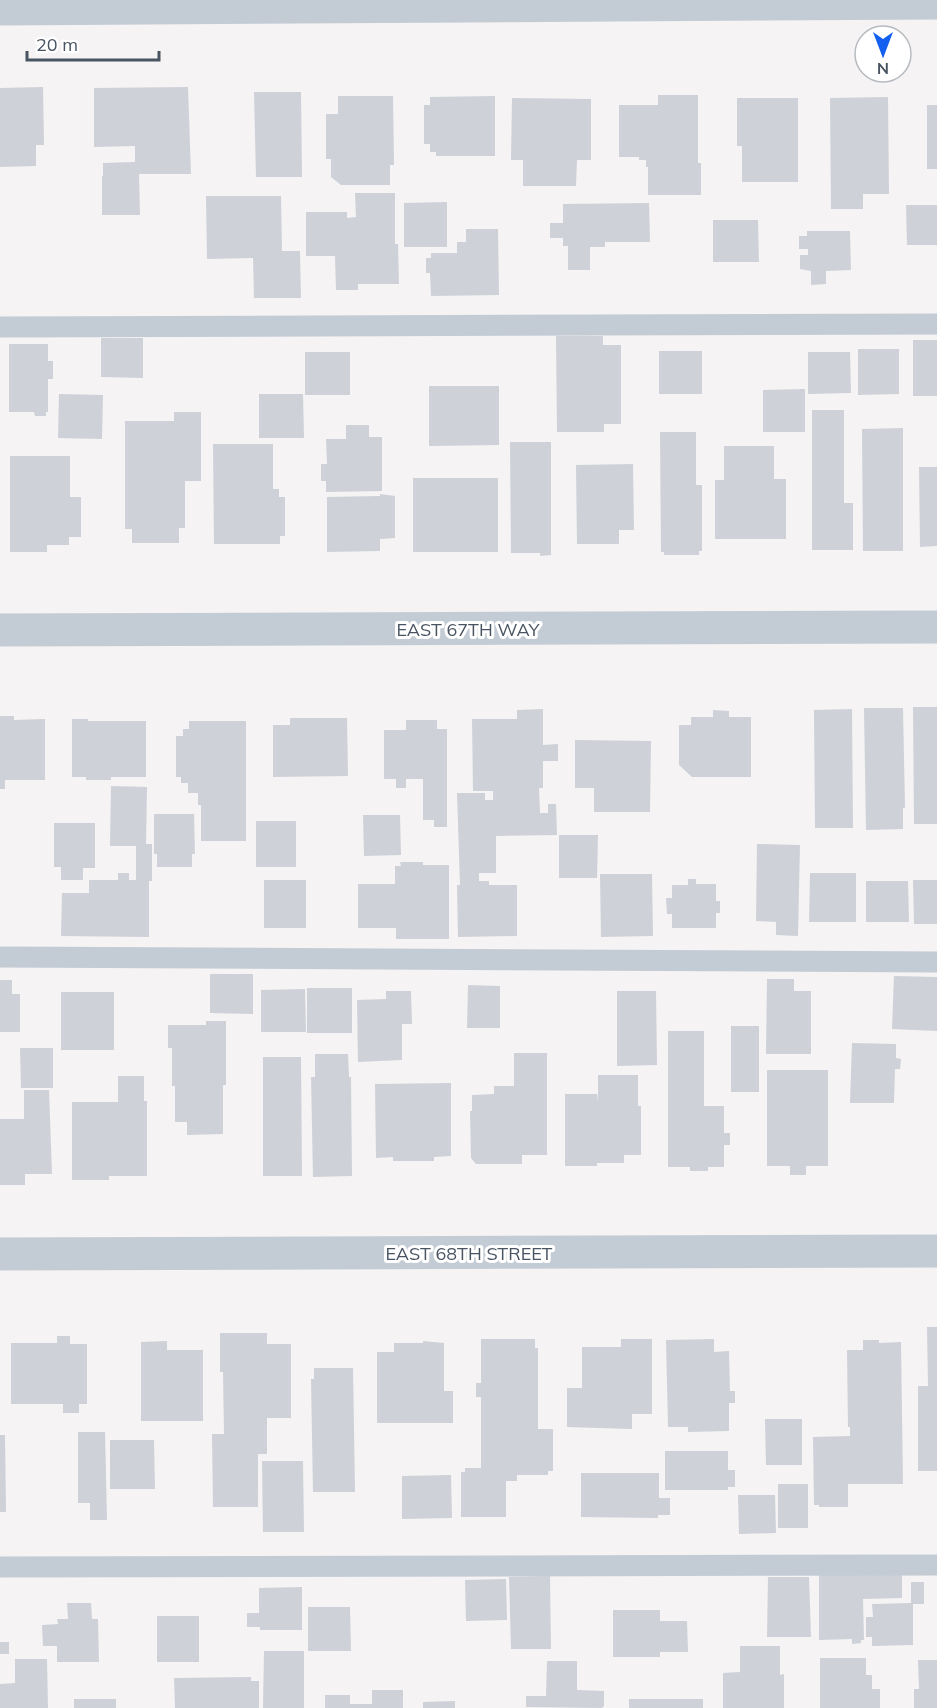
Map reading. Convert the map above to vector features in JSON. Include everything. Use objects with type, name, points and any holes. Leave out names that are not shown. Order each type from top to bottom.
[{"type":"street","points":[[0,9],[937,3]]},
{"type":"street","name":"EAST 67TH WAY","points":[[0,630],[937,627]]},
{"type":"street","name":"EAST 68TH STREET","points":[[0,1254],[937,1251]]},
{"type":"lane","points":[[0,327],[937,324]]},
{"type":"lane","points":[[0,957],[937,962]]},
{"type":"lane","points":[[0,1567],[937,1565]]},
{"type":"building","points":[[43,87],[44,145],[36,145],[36,166],[0,167],[0,88]]},
{"type":"building","points":[[188,87],[191,174],[139,174],[140,215],[102,215],[103,163],[135,162],[135,146],[94,147],[94,88]]},
{"type":"building","points":[[254,92],[301,92],[302,177],[256,177]]},
{"type":"building","points":[[658,95],[698,95],[698,163],[701,163],[701,195],[648,195],[646,160],[639,160],[639,157],[619,157],[619,105],[658,105]]},
{"type":"building","points":[[338,96],[393,96],[394,165],[390,165],[390,185],[341,185],[331,177],[331,159],[326,159],[326,114],[338,114]]},
{"type":"building","points":[[495,96],[495,156],[436,156],[436,152],[430,152],[430,144],[424,144],[424,105],[430,105],[430,97]]},
{"type":"building","points":[[888,97],[889,194],[863,194],[863,209],[831,209],[830,98]]},
{"type":"building","points":[[512,98],[591,99],[591,160],[577,160],[576,186],[523,186],[523,160],[511,160]]},
{"type":"building","points":[[737,98],[798,98],[798,182],[742,182],[742,146],[737,146]]},
{"type":"building","points":[[927,105],[937,105],[937,169],[927,169]]},
{"type":"building","points":[[355,193],[395,193],[395,244],[398,244],[399,284],[358,284],[358,290],[336,290],[335,256],[306,256],[306,212],[347,212],[347,218],[356,217]]},
{"type":"building","points":[[206,196],[281,196],[282,251],[300,251],[301,298],[254,298],[253,258],[207,259]]},
{"type":"building","points":[[447,202],[447,247],[404,247],[404,203]]},
{"type":"building","points":[[649,203],[650,242],[605,242],[605,247],[590,247],[590,270],[568,270],[568,246],[563,246],[563,238],[550,238],[550,223],[563,223],[563,204]]},
{"type":"building","points":[[906,205],[937,205],[937,245],[907,245]]},
{"type":"building","points":[[713,220],[758,220],[759,262],[713,262]]},
{"type":"building","points":[[466,229],[498,229],[499,295],[431,296],[430,273],[426,273],[426,258],[431,258],[431,253],[457,253],[457,242],[466,242]]},
{"type":"building","points":[[807,231],[850,231],[851,270],[826,271],[826,284],[811,285],[811,271],[800,269],[800,255],[808,255],[808,249],[799,249],[799,236],[807,236]]},
{"type":"building","points":[[556,336],[603,336],[603,345],[621,345],[621,424],[604,424],[604,432],[557,432]]},
{"type":"building","points":[[101,338],[143,338],[143,378],[101,377]]},
{"type":"building","points":[[913,340],[937,340],[937,396],[913,396]]},
{"type":"building","points":[[9,344],[48,344],[48,361],[53,361],[53,379],[48,379],[46,416],[35,416],[34,412],[9,412]]},
{"type":"building","points":[[858,349],[899,349],[899,394],[858,395]]},
{"type":"building","points":[[659,351],[702,351],[702,394],[659,394]]},
{"type":"building","points":[[305,352],[350,352],[350,395],[305,395]]},
{"type":"building","points":[[808,352],[850,352],[851,393],[808,394]]},
{"type":"building","points":[[429,386],[499,386],[499,445],[429,446]]},
{"type":"building","points":[[805,389],[805,432],[763,432],[763,390]]},
{"type":"building","points":[[59,394],[103,395],[102,439],[58,438]]},
{"type":"building","points":[[259,394],[303,394],[304,438],[259,438]]},
{"type":"building","points":[[812,410],[844,410],[844,503],[853,503],[853,550],[812,550]]},
{"type":"building","points":[[174,412],[201,412],[201,481],[185,481],[185,528],[179,528],[179,543],[132,543],[132,529],[125,529],[125,421],[174,421]]},
{"type":"building","points":[[346,425],[369,425],[369,437],[382,437],[382,491],[326,492],[326,481],[321,481],[321,464],[327,464],[326,439],[346,439]]},
{"type":"building","points":[[903,428],[903,551],[863,551],[862,429]]},
{"type":"building","points":[[660,432],[696,432],[696,485],[702,485],[702,551],[699,551],[699,555],[664,555],[664,552],[661,552]]},
{"type":"building","points":[[510,442],[551,442],[551,555],[511,553]]},
{"type":"building","points":[[213,444],[273,444],[273,489],[279,489],[279,497],[285,497],[285,536],[280,536],[280,544],[214,544]]},
{"type":"building","points":[[724,446],[774,446],[774,479],[786,479],[786,539],[715,539],[715,480],[724,480]]},
{"type":"building","points":[[10,456],[70,456],[70,497],[81,497],[81,537],[69,537],[69,545],[47,545],[47,552],[10,552]]},
{"type":"building","points":[[633,464],[634,530],[619,530],[619,544],[577,544],[576,465]]},
{"type":"building","points":[[919,467],[937,467],[937,546],[920,547]]},
{"type":"building","points":[[413,478],[498,478],[498,552],[413,552]]},
{"type":"building","points":[[380,494],[395,496],[395,538],[380,539],[380,551],[327,552],[327,497],[380,496]]},
{"type":"building","points":[[913,707],[937,707],[937,824],[914,824]]},
{"type":"building","points":[[864,708],[903,708],[905,808],[903,808],[903,829],[866,830]]},
{"type":"building","points":[[543,709],[543,745],[558,744],[558,761],[543,761],[543,788],[539,788],[540,813],[548,813],[548,804],[556,804],[557,835],[496,836],[496,873],[479,873],[479,881],[489,881],[489,885],[517,885],[517,936],[458,937],[457,885],[460,885],[457,793],[485,793],[485,800],[493,800],[493,791],[473,791],[472,719],[517,719],[517,710]]},
{"type":"building","points":[[852,709],[853,828],[815,828],[814,710]]},
{"type":"building","points":[[713,710],[729,711],[729,717],[751,717],[751,777],[692,777],[679,765],[679,725],[691,725],[691,717],[713,717]]},
{"type":"building","points":[[0,716],[14,716],[14,720],[45,719],[45,780],[5,780],[5,789],[0,789]]},
{"type":"building","points":[[290,718],[347,718],[348,776],[273,777],[273,725],[290,725]]},
{"type":"building","points":[[72,719],[146,721],[146,777],[86,780],[86,777],[72,777]]},
{"type":"building","points":[[406,720],[437,720],[437,729],[447,729],[447,827],[434,827],[434,820],[423,820],[423,779],[406,779],[406,788],[396,788],[396,779],[384,779],[384,730],[406,730]]},
{"type":"building","points":[[189,721],[246,721],[246,841],[201,841],[201,805],[198,805],[198,793],[188,793],[188,783],[181,783],[181,777],[176,777],[176,736],[183,736],[183,729],[189,729]]},
{"type":"building","points":[[575,740],[651,741],[650,812],[594,812],[594,788],[575,788]]},
{"type":"building","points":[[111,786],[147,787],[146,844],[152,844],[152,881],[149,881],[149,937],[61,936],[62,893],[89,893],[89,880],[118,880],[118,873],[129,873],[129,880],[136,880],[136,846],[110,846]]},
{"type":"building","points":[[154,814],[194,814],[195,854],[192,854],[192,867],[157,867],[157,854],[154,854]]},
{"type":"building","points":[[363,815],[400,815],[401,855],[364,856]]},
{"type":"building","points":[[256,821],[296,821],[296,867],[256,867]]},
{"type":"building","points":[[54,823],[95,823],[95,868],[83,868],[83,880],[61,880],[61,867],[54,867]]},
{"type":"building","points":[[559,835],[598,835],[597,878],[559,878]]},
{"type":"building","points":[[757,844],[800,845],[798,936],[776,935],[776,922],[756,921]]},
{"type":"building","points":[[400,862],[449,865],[449,939],[396,939],[396,928],[358,928],[358,884],[395,884],[395,866],[401,866]]},
{"type":"building","points":[[810,873],[856,873],[856,922],[809,922]]},
{"type":"building","points":[[600,874],[652,874],[653,936],[601,937]]},
{"type":"building","points":[[688,879],[696,879],[696,884],[716,884],[716,901],[720,901],[720,913],[716,913],[716,928],[672,928],[672,914],[667,914],[666,898],[672,898],[672,885],[688,885]]},
{"type":"building","points":[[264,880],[306,880],[306,928],[264,928]]},
{"type":"building","points":[[913,880],[937,880],[937,924],[914,924]]},
{"type":"building","points":[[866,881],[908,881],[909,922],[866,922]]},
{"type":"building","points":[[210,974],[253,974],[253,1014],[210,1013]]},
{"type":"building","points":[[894,976],[937,977],[937,1031],[892,1029]]},
{"type":"building","points":[[767,979],[794,979],[794,991],[811,991],[811,1054],[766,1054]]},
{"type":"building","points":[[0,980],[12,980],[12,994],[20,994],[20,1032],[0,1032]]},
{"type":"building","points":[[468,985],[500,986],[500,1028],[467,1028]]},
{"type":"building","points":[[307,988],[352,988],[352,1033],[307,1033]]},
{"type":"building","points":[[305,989],[306,1032],[261,1032],[261,990]]},
{"type":"building","points":[[386,991],[411,991],[412,1024],[402,1024],[402,1060],[358,1062],[357,1000],[386,999]]},
{"type":"building","points":[[617,991],[656,991],[657,1065],[617,1066]]},
{"type":"building","points":[[61,992],[114,992],[114,1050],[61,1050]]},
{"type":"building","points":[[206,1021],[226,1021],[223,1134],[187,1135],[187,1122],[175,1122],[175,1086],[172,1086],[172,1048],[168,1048],[168,1025],[206,1025]]},
{"type":"building","points":[[731,1026],[759,1026],[759,1092],[731,1092]]},
{"type":"building","points":[[668,1031],[704,1031],[704,1106],[724,1106],[724,1133],[730,1133],[730,1145],[724,1145],[724,1167],[708,1167],[708,1171],[690,1171],[690,1167],[668,1167]]},
{"type":"building","points":[[852,1043],[896,1044],[896,1058],[901,1059],[900,1069],[895,1069],[894,1103],[850,1103]]},
{"type":"building","points":[[20,1048],[53,1048],[53,1088],[21,1088]]},
{"type":"building","points":[[514,1053],[547,1053],[547,1155],[522,1155],[522,1164],[476,1164],[471,1158],[472,1095],[494,1094],[494,1086],[514,1086]]},
{"type":"building","points":[[315,1054],[348,1054],[349,1077],[351,1077],[352,1176],[313,1177],[311,1077],[315,1077]]},
{"type":"building","points":[[263,1057],[301,1057],[302,1176],[263,1176]]},
{"type":"building","points":[[767,1070],[828,1070],[828,1166],[806,1166],[806,1175],[790,1175],[790,1166],[767,1166]]},
{"type":"building","points":[[598,1075],[638,1075],[638,1106],[641,1106],[641,1155],[624,1155],[624,1163],[565,1166],[565,1094],[597,1094],[598,1101]]},
{"type":"building","points":[[118,1076],[144,1076],[144,1101],[147,1101],[147,1176],[109,1176],[109,1180],[72,1180],[72,1102],[118,1102]]},
{"type":"building","points":[[451,1083],[451,1156],[434,1157],[434,1161],[393,1161],[393,1157],[376,1158],[375,1084]]},
{"type":"building","points":[[24,1090],[49,1090],[52,1174],[25,1174],[25,1185],[0,1185],[0,1119],[24,1119]]},
{"type":"building","points":[[927,1327],[937,1327],[937,1471],[918,1471],[918,1386],[928,1386]]},
{"type":"building","points":[[220,1333],[267,1333],[267,1344],[291,1344],[291,1418],[267,1418],[267,1454],[258,1454],[258,1507],[213,1507],[212,1434],[224,1434]]},
{"type":"building","points":[[57,1336],[70,1336],[70,1344],[87,1344],[87,1404],[79,1404],[79,1413],[63,1413],[63,1404],[11,1404],[11,1343],[57,1343]]},
{"type":"building","points":[[481,1339],[535,1339],[535,1348],[538,1348],[538,1429],[553,1429],[553,1471],[548,1471],[548,1475],[517,1475],[517,1481],[506,1481],[506,1517],[461,1517],[461,1472],[465,1472],[465,1468],[481,1468],[481,1397],[476,1397],[476,1383],[481,1383]]},
{"type":"building","points":[[621,1339],[652,1339],[652,1414],[632,1414],[632,1429],[567,1427],[567,1388],[582,1388],[582,1347],[621,1347]]},
{"type":"building","points":[[714,1339],[714,1352],[729,1351],[730,1391],[735,1391],[735,1403],[729,1403],[729,1431],[688,1432],[688,1427],[668,1427],[666,1340]]},
{"type":"building","points":[[863,1340],[879,1340],[879,1343],[901,1342],[903,1484],[848,1484],[848,1507],[819,1507],[819,1505],[814,1505],[813,1437],[850,1436],[847,1350],[863,1350]]},
{"type":"building","points":[[167,1341],[167,1350],[203,1350],[203,1421],[141,1421],[141,1342]]},
{"type":"building","points":[[423,1341],[444,1343],[444,1391],[453,1391],[453,1423],[377,1423],[377,1352],[394,1352],[394,1343],[423,1343]]},
{"type":"building","points":[[314,1368],[353,1368],[355,1492],[313,1492],[311,1379],[314,1379]]},
{"type":"building","points":[[765,1419],[802,1419],[802,1465],[766,1465]]},
{"type":"building","points":[[78,1432],[105,1432],[107,1520],[90,1520],[90,1503],[78,1503]]},
{"type":"building","points":[[0,1435],[5,1435],[6,1512],[0,1512]]},
{"type":"building","points":[[110,1440],[154,1440],[155,1489],[110,1489]]},
{"type":"building","points":[[665,1451],[728,1451],[728,1470],[735,1470],[735,1487],[728,1487],[728,1490],[665,1490]]},
{"type":"building","points":[[262,1461],[303,1461],[304,1532],[263,1532]]},
{"type":"building","points":[[581,1473],[659,1473],[659,1498],[670,1498],[670,1515],[658,1515],[658,1518],[581,1517]]},
{"type":"building","points":[[451,1475],[452,1518],[402,1519],[402,1476]]},
{"type":"building","points":[[778,1484],[808,1484],[808,1528],[778,1528]]},
{"type":"building","points":[[738,1495],[775,1495],[776,1533],[739,1534]]},
{"type":"building","points":[[902,1572],[902,1598],[863,1599],[864,1640],[861,1640],[861,1643],[852,1644],[852,1639],[819,1640],[819,1573]]},
{"type":"building","points":[[550,1576],[551,1649],[511,1649],[509,1577]]},
{"type":"building","points":[[768,1577],[809,1577],[811,1637],[767,1637]]},
{"type":"building","points":[[506,1579],[507,1620],[466,1621],[465,1580]]},
{"type":"building","points":[[911,1582],[924,1582],[924,1604],[913,1604],[913,1645],[872,1646],[872,1637],[866,1637],[866,1617],[873,1617],[872,1604],[911,1603]]},
{"type":"building","points":[[302,1587],[302,1630],[260,1630],[260,1627],[247,1627],[247,1613],[259,1613],[259,1588]]},
{"type":"building","points":[[67,1603],[91,1603],[92,1619],[98,1619],[99,1662],[57,1662],[57,1646],[43,1646],[42,1625],[58,1624],[57,1619],[68,1619]]},
{"type":"building","points":[[308,1607],[350,1607],[351,1651],[308,1651]]},
{"type":"building","points":[[613,1610],[660,1610],[660,1621],[687,1621],[688,1652],[660,1652],[660,1657],[613,1657]]},
{"type":"building","points":[[157,1616],[199,1616],[199,1662],[157,1662]]},
{"type":"building","points":[[0,1642],[9,1642],[9,1654],[0,1654]]},
{"type":"building","points":[[740,1646],[780,1646],[780,1675],[784,1674],[784,1708],[723,1708],[723,1673],[740,1672]]},
{"type":"building","points":[[264,1651],[304,1651],[304,1708],[263,1708]]},
{"type":"building","points":[[820,1658],[866,1658],[866,1675],[872,1675],[872,1689],[880,1689],[880,1708],[820,1708]]},
{"type":"building","points":[[15,1659],[47,1659],[48,1708],[0,1708],[0,1684],[15,1683]]},
{"type":"building","points":[[918,1660],[937,1660],[937,1708],[914,1708],[914,1689],[919,1689]]},
{"type":"building","points":[[547,1661],[577,1661],[577,1690],[604,1691],[604,1706],[602,1708],[526,1707],[526,1696],[546,1696]]},
{"type":"building","points":[[251,1677],[251,1681],[259,1681],[259,1708],[175,1708],[174,1678]]},
{"type":"building","points":[[372,1690],[403,1690],[403,1708],[325,1708],[325,1695],[350,1695],[350,1704],[372,1704]]},
{"type":"building","points":[[74,1699],[116,1699],[116,1708],[74,1708]]},
{"type":"building","points":[[629,1699],[703,1699],[703,1708],[629,1708]]},
{"type":"building","points":[[455,1701],[455,1708],[423,1708],[423,1702]]}]
